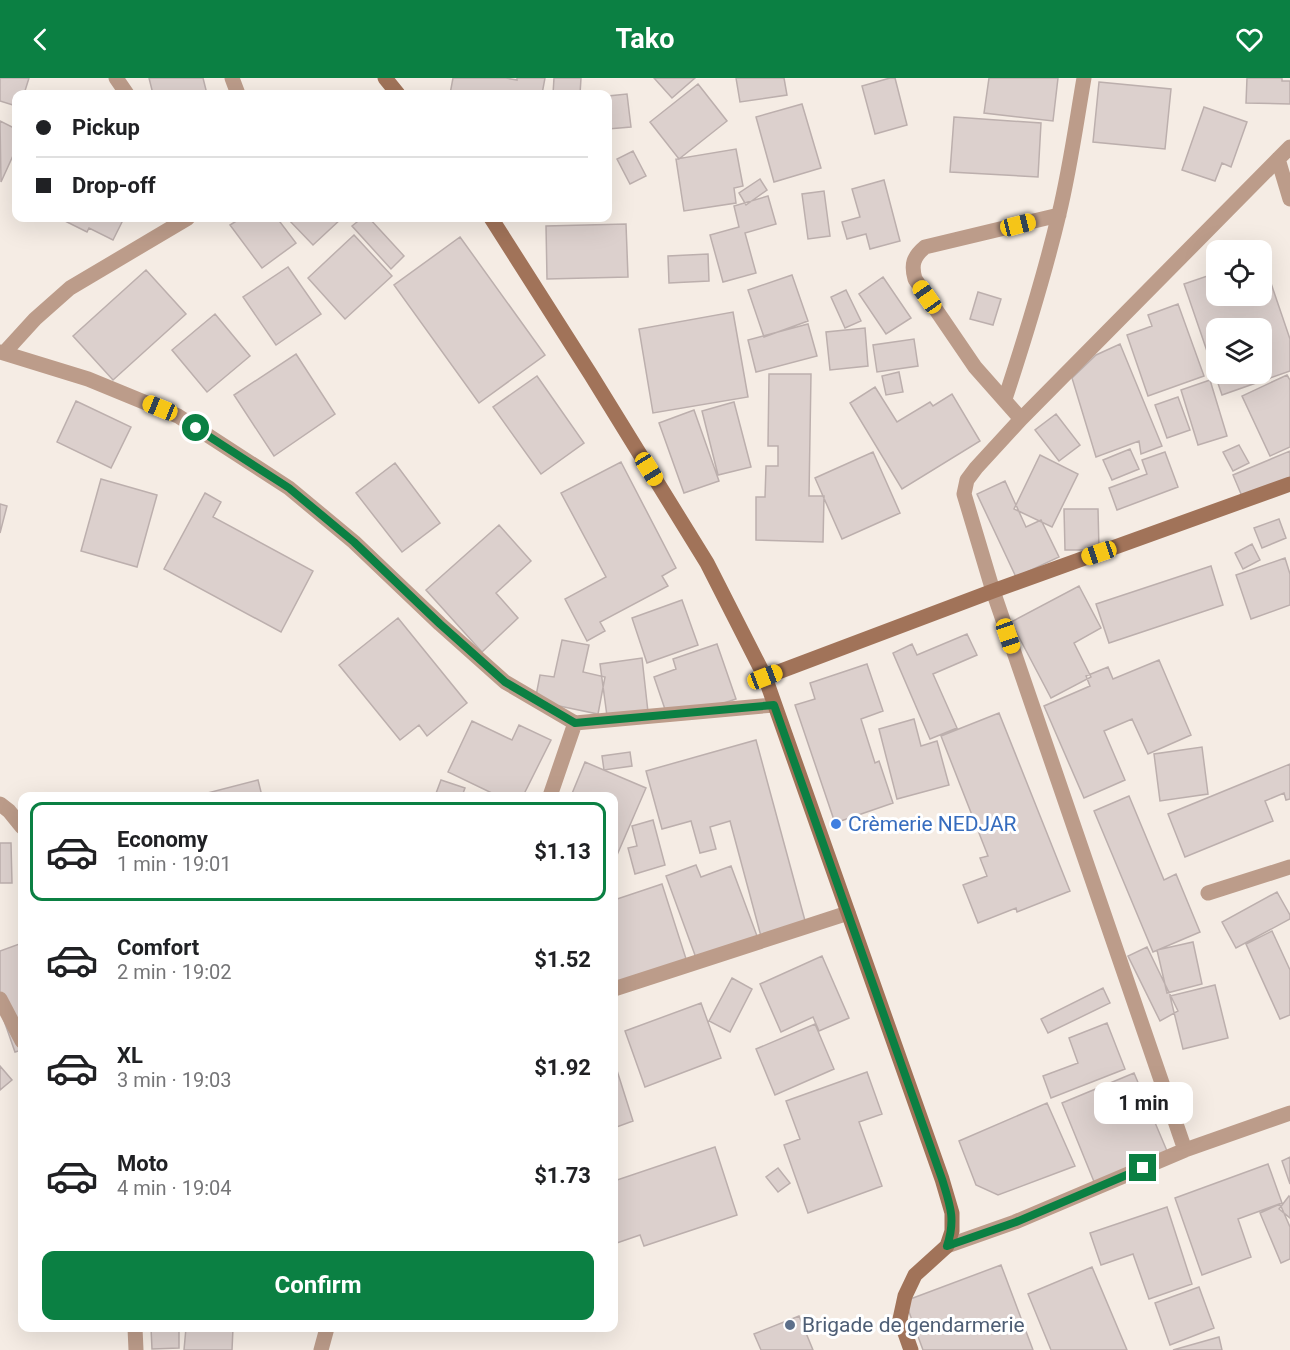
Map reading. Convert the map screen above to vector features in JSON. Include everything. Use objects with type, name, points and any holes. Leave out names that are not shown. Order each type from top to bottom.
[{"type":"main road","points":[[385,78],[395,90]]},
{"type":"main road","points":[[494,222],[707,563],[765,677],[942,1179],[952,1214],[952,1231],[947,1246],[915,1275],[905,1296],[900,1319],[910,1350]]},
{"type":"main road","points":[[765,677],[993,591],[1290,484]]},
{"type":"street","points":[[1005,399],[1034,309],[1059,215],[1071,161],[1084,78]]},
{"type":"street","points":[[1185,1150],[993,591],[964,494],[967,480],[976,468],[1021,419],[1290,147]]},
{"type":"street","points":[[1278,159],[1290,199]]},
{"type":"street","points":[[1021,419],[969,357],[915,279],[911,266],[916,254],[925,247],[1059,215]]},
{"type":"street","points":[[181,222],[70,288],[2,352],[88,379],[178,416],[289,488],[346,535],[505,682],[575,723],[774,705]]},
{"type":"street","points":[[551,792],[575,723]]},
{"type":"street","points":[[0,804],[18,822]]},
{"type":"street","points":[[1208,893],[1290,867]]},
{"type":"street","points":[[618,988],[848,913]]},
{"type":"street","points":[[0,999],[18,1033]]},
{"type":"street","points":[[947,1246],[1016,1222],[1185,1150],[1290,1113]]},
{"type":"street","points":[[135,1332],[136,1350]]},
{"type":"street","points":[[321,1350],[326,1332]]},
{"type":"building","points":[[0,78],[29,78],[25,90],[12,90],[12,105],[0,101]]},
{"type":"building","points":[[149,78],[203,78],[206,90],[152,90]]},
{"type":"building","points":[[453,78],[517,80],[517,78],[545,78],[543,90],[451,90]]},
{"type":"building","points":[[554,78],[581,78],[580,90],[553,90]]},
{"type":"building","points":[[654,78],[695,78],[672,98]]},
{"type":"building","points":[[736,78],[784,78],[787,95],[740,102]]},
{"type":"building","points":[[895,78],[907,125],[875,134],[862,86]]},
{"type":"building","points":[[989,78],[1058,78],[1053,121],[984,113]]},
{"type":"building","points":[[1247,78],[1282,78],[1282,81],[1290,81],[1290,104],[1246,103]]},
{"type":"building","points":[[1099,82],[1171,89],[1165,149],[1093,142]]},
{"type":"building","points":[[698,84],[727,121],[679,159],[650,122]]},
{"type":"building","points":[[627,94],[631,127],[612,129],[612,96]]},
{"type":"building","points":[[802,104],[821,168],[774,182],[756,117]]},
{"type":"building","points":[[1204,107],[1247,122],[1231,167],[1222,163],[1215,181],[1182,170]]},
{"type":"building","points":[[954,117],[1041,123],[1038,177],[950,172]]},
{"type":"building","points":[[0,121],[12,127],[12,158],[1,182]]},
{"type":"building","points":[[736,149],[743,186],[734,188],[736,203],[684,211],[676,159]]},
{"type":"building","points":[[633,151],[646,176],[630,184],[617,159]]},
{"type":"building","points":[[760,179],[767,190],[746,205],[739,193]]},
{"type":"building","points":[[884,180],[900,241],[870,249],[866,234],[847,239],[842,222],[860,217],[852,189]]},
{"type":"building","points":[[824,191],[830,236],[808,239],[802,194]]},
{"type":"building","points":[[768,196],[776,224],[745,233],[756,273],[723,282],[710,235],[739,227],[734,206]]},
{"type":"building","points":[[67,222],[122,222],[113,240],[89,228],[87,232]]},
{"type":"building","points":[[235,222],[280,222],[296,243],[262,268],[230,225]]},
{"type":"building","points":[[291,222],[338,222],[313,245]]},
{"type":"building","points":[[357,222],[373,222],[404,256],[391,269],[352,226]]},
{"type":"building","points":[[626,224],[628,277],[547,279],[546,226]]},
{"type":"building","points":[[354,235],[392,276],[345,319],[308,278]]},
{"type":"building","points":[[460,237],[545,355],[479,403],[394,285]]},
{"type":"building","points":[[708,254],[709,281],[669,283],[668,256]]},
{"type":"building","points":[[288,267],[321,314],[276,345],[243,297]]},
{"type":"building","points":[[146,270],[186,314],[113,380],[73,336]]},
{"type":"building","points":[[792,275],[808,321],[764,337],[748,290]]},
{"type":"building","points":[[1206,276],[1206,306],[1272,306],[1272,286],[1290,339],[1290,371],[1272,377],[1272,318],[1206,318],[1206,348],[1184,284]]},
{"type":"building","points":[[883,277],[911,318],[886,334],[859,294]]},
{"type":"building","points":[[846,290],[861,321],[845,328],[831,297]]},
{"type":"building","points":[[978,292],[1001,299],[993,325],[970,319]]},
{"type":"building","points":[[1178,304],[1204,376],[1148,396],[1127,335],[1152,326],[1148,315]]},
{"type":"building","points":[[733,312],[748,397],[653,413],[639,329]]},
{"type":"building","points":[[215,314],[250,356],[207,392],[172,350]]},
{"type":"building","points":[[808,324],[817,356],[756,372],[748,340]]},
{"type":"building","points":[[865,328],[868,366],[830,370],[826,332]]},
{"type":"building","points":[[914,339],[918,366],[877,372],[873,345]]},
{"type":"building","points":[[1120,344],[1162,446],[1141,454],[1139,441],[1096,457],[1072,378],[1096,355]]},
{"type":"building","points":[[296,354],[335,414],[274,456],[234,395]]},
{"type":"building","points":[[899,372],[903,392],[886,395],[882,376]]},
{"type":"building","points":[[769,374],[811,374],[809,496],[824,496],[823,542],[756,540],[756,497],[765,497],[766,466],[778,466],[778,446],[768,446]]},
{"type":"building","points":[[1287,375],[1290,380],[1290,447],[1270,456],[1242,396],[1272,384]]},
{"type":"building","points":[[537,376],[584,443],[541,474],[493,407]]},
{"type":"building","points":[[1206,381],[1206,384],[1211,384],[1227,436],[1198,445],[1181,390]]},
{"type":"building","points":[[1218,384],[1253,384],[1222,395]]},
{"type":"building","points":[[875,387],[897,422],[930,402],[933,406],[952,394],[980,441],[902,489],[850,403]]},
{"type":"building","points":[[1178,397],[1190,430],[1167,438],[1155,405]]},
{"type":"building","points":[[76,401],[131,427],[111,468],[57,442]]},
{"type":"building","points":[[734,402],[751,467],[718,475],[702,411]]},
{"type":"building","points":[[694,410],[719,481],[684,493],[659,423]]},
{"type":"building","points":[[1056,414],[1080,445],[1059,461],[1035,430]]},
{"type":"building","points":[[1239,445],[1249,463],[1233,471],[1223,452]]},
{"type":"building","points":[[1130,449],[1139,469],[1112,480],[1103,460]]},
{"type":"building","points":[[1290,451],[1290,482],[1244,501],[1233,475]]},
{"type":"building","points":[[873,452],[900,513],[842,539],[815,478]]},
{"type":"building","points":[[1165,452],[1178,487],[1117,510],[1109,488],[1147,474],[1142,460]]},
{"type":"building","points":[[1040,455],[1078,474],[1052,527],[1014,509]]},
{"type":"building","points":[[621,462],[676,568],[662,576],[668,586],[600,622],[605,631],[587,641],[565,599],[606,577],[561,493]]},
{"type":"building","points":[[395,463],[440,523],[402,552],[356,493]]},
{"type":"building","points":[[101,479],[157,495],[137,567],[81,551]]},
{"type":"building","points":[[1005,481],[1026,527],[1041,520],[1059,557],[1016,577],[977,494]]},
{"type":"building","points":[[205,493],[221,502],[213,517],[313,571],[281,632],[164,569]]},
{"type":"building","points":[[0,504],[7,506],[0,533]]},
{"type":"building","points":[[1064,509],[1098,509],[1099,550],[1065,550]]},
{"type":"building","points":[[1279,519],[1286,538],[1262,548],[1254,528]]},
{"type":"building","points":[[499,525],[531,561],[496,593],[518,618],[482,652],[426,590]]},
{"type":"building","points":[[1252,544],[1260,560],[1243,569],[1235,553]]},
{"type":"building","points":[[1285,558],[1290,574],[1290,605],[1251,619],[1236,575]]},
{"type":"building","points":[[1211,566],[1223,605],[1109,643],[1096,604]]},
{"type":"building","points":[[1079,586],[1101,628],[1074,643],[1091,677],[1051,698],[1011,622]]},
{"type":"building","points":[[682,600],[698,645],[647,663],[632,618]]},
{"type":"building","points":[[398,618],[467,703],[427,736],[419,725],[400,740],[339,665]]},
{"type":"building","points":[[967,634],[977,655],[933,674],[957,728],[930,739],[893,653],[912,644],[917,655]]},
{"type":"building","points":[[562,640],[589,645],[583,672],[605,677],[598,714],[535,701],[540,675],[554,677]]},
{"type":"building","points":[[717,644],[736,699],[669,721],[654,677],[676,669],[673,659]]},
{"type":"building","points":[[642,658],[648,712],[607,716],[600,664]]},
{"type":"building","points":[[1159,660],[1191,735],[1148,754],[1132,719],[1104,731],[1125,780],[1084,798],[1044,706],[1090,686],[1086,676],[1108,667],[1113,679]]},
{"type":"building","points":[[867,664],[883,711],[861,719],[875,763],[879,761],[893,803],[835,823],[795,705],[815,699],[810,683]]},
{"type":"building","points":[[999,713],[1070,891],[1017,912],[1016,908],[978,923],[963,885],[987,876],[980,858],[988,856],[941,736]]},
{"type":"building","points":[[914,719],[921,746],[937,741],[949,785],[897,799],[879,729]]},
{"type":"building","points":[[472,721],[512,740],[519,725],[551,740],[525,792],[490,792],[448,772]]},
{"type":"building","points":[[756,740],[807,928],[762,940],[730,821],[710,827],[716,849],[700,853],[691,821],[662,829],[646,771]]},
{"type":"building","points":[[1202,747],[1208,794],[1160,801],[1154,754]]},
{"type":"building","points":[[630,752],[632,766],[604,770],[602,756]]},
{"type":"building","points":[[585,762],[646,788],[618,853],[618,792],[573,792]]},
{"type":"building","points":[[1290,764],[1290,799],[1286,800],[1284,793],[1265,801],[1273,821],[1185,857],[1168,814]]},
{"type":"building","points":[[258,780],[261,792],[212,792]]},
{"type":"building","points":[[441,780],[465,788],[464,792],[436,792]]},
{"type":"building","points":[[1129,796],[1164,880],[1176,874],[1200,932],[1153,952],[1094,811]]},
{"type":"building","points":[[653,820],[665,865],[635,874],[628,848],[637,846],[632,826]]},
{"type":"building","points":[[0,843],[11,843],[12,883],[0,883]]},
{"type":"building","points":[[696,865],[701,877],[731,866],[760,944],[699,966],[666,876]]},
{"type":"building","points":[[662,884],[688,965],[618,988],[618,899]]},
{"type":"building","points":[[1277,892],[1290,919],[1236,948],[1222,922]]},
{"type":"building","points":[[1272,931],[1290,970],[1290,1015],[1280,1019],[1246,944]]},
{"type":"building","points":[[1193,942],[1202,984],[1167,993],[1157,950]]},
{"type":"building","points":[[18,944],[18,1051],[15,1052],[0,1009],[0,951]]},
{"type":"building","points":[[1147,947],[1178,1011],[1160,1021],[1128,956]]},
{"type":"building","points":[[822,956],[849,1018],[819,1031],[813,1017],[781,1032],[760,984]]},
{"type":"building","points":[[732,978],[752,989],[730,1032],[709,1021]]},
{"type":"building","points":[[1215,985],[1228,1038],[1183,1049],[1170,996]]},
{"type":"building","points":[[1103,988],[1110,1003],[1048,1033],[1041,1019]]},
{"type":"building","points":[[701,1003],[721,1058],[645,1087],[625,1031]]},
{"type":"building","points":[[1107,1023],[1125,1069],[1051,1098],[1043,1076],[1078,1063],[1069,1038]]},
{"type":"building","points":[[815,1024],[834,1069],[775,1095],[756,1049]]},
{"type":"building","points":[[0,1066],[12,1080],[0,1090]]},
{"type":"building","points":[[867,1072],[882,1114],[859,1122],[882,1186],[808,1213],[784,1145],[800,1139],[786,1101]]},
{"type":"building","points":[[1134,1073],[1170,1158],[1097,1189],[1062,1103]]},
{"type":"building","points":[[618,1074],[633,1121],[618,1127]]},
{"type":"building","points":[[1047,1103],[1075,1166],[998,1195],[976,1185],[959,1141]]},
{"type":"building","points":[[715,1147],[737,1215],[644,1246],[640,1235],[618,1243],[618,1180]]},
{"type":"building","points":[[1290,1157],[1290,1184],[1282,1161]]},
{"type":"building","points":[[1268,1164],[1282,1203],[1238,1219],[1251,1257],[1202,1275],[1175,1198]]},
{"type":"building","points":[[778,1168],[790,1183],[778,1192],[766,1177]]},
{"type":"building","points":[[1290,1197],[1290,1218],[1279,1209]]},
{"type":"building","points":[[1280,1204],[1290,1227],[1290,1259],[1281,1263],[1260,1213]]},
{"type":"building","points":[[1167,1207],[1192,1284],[1149,1299],[1133,1254],[1101,1265],[1090,1233]]},
{"type":"building","points":[[1001,1265],[1033,1350],[923,1350],[905,1301]]},
{"type":"building","points":[[1092,1267],[1127,1350],[1051,1350],[1028,1294]]},
{"type":"building","points":[[1199,1287],[1214,1328],[1170,1345],[1155,1303]]},
{"type":"building","name":"Brigade de gendarmerie","points":[[799,1316],[813,1350],[761,1350],[754,1334]]},
{"type":"building","points":[[151,1332],[179,1332],[179,1348],[152,1349]]},
{"type":"building","points":[[186,1332],[233,1332],[232,1350],[184,1350]]},
{"type":"building","points":[[1219,1337],[1222,1350],[1173,1350]]},
{"type":"place","name":"Crèmerie NEDJAR","points":[[836,824]]},
{"type":"place","name":"Brigade de gendarmerie","points":[[790,1325]]},
{"type":"route","points":[[196,428],[289,488],[354,542],[505,682],[575,723],[774,705],[942,1179],[952,1214],[952,1231],[947,1246],[1016,1222],[1143,1168]]}]
